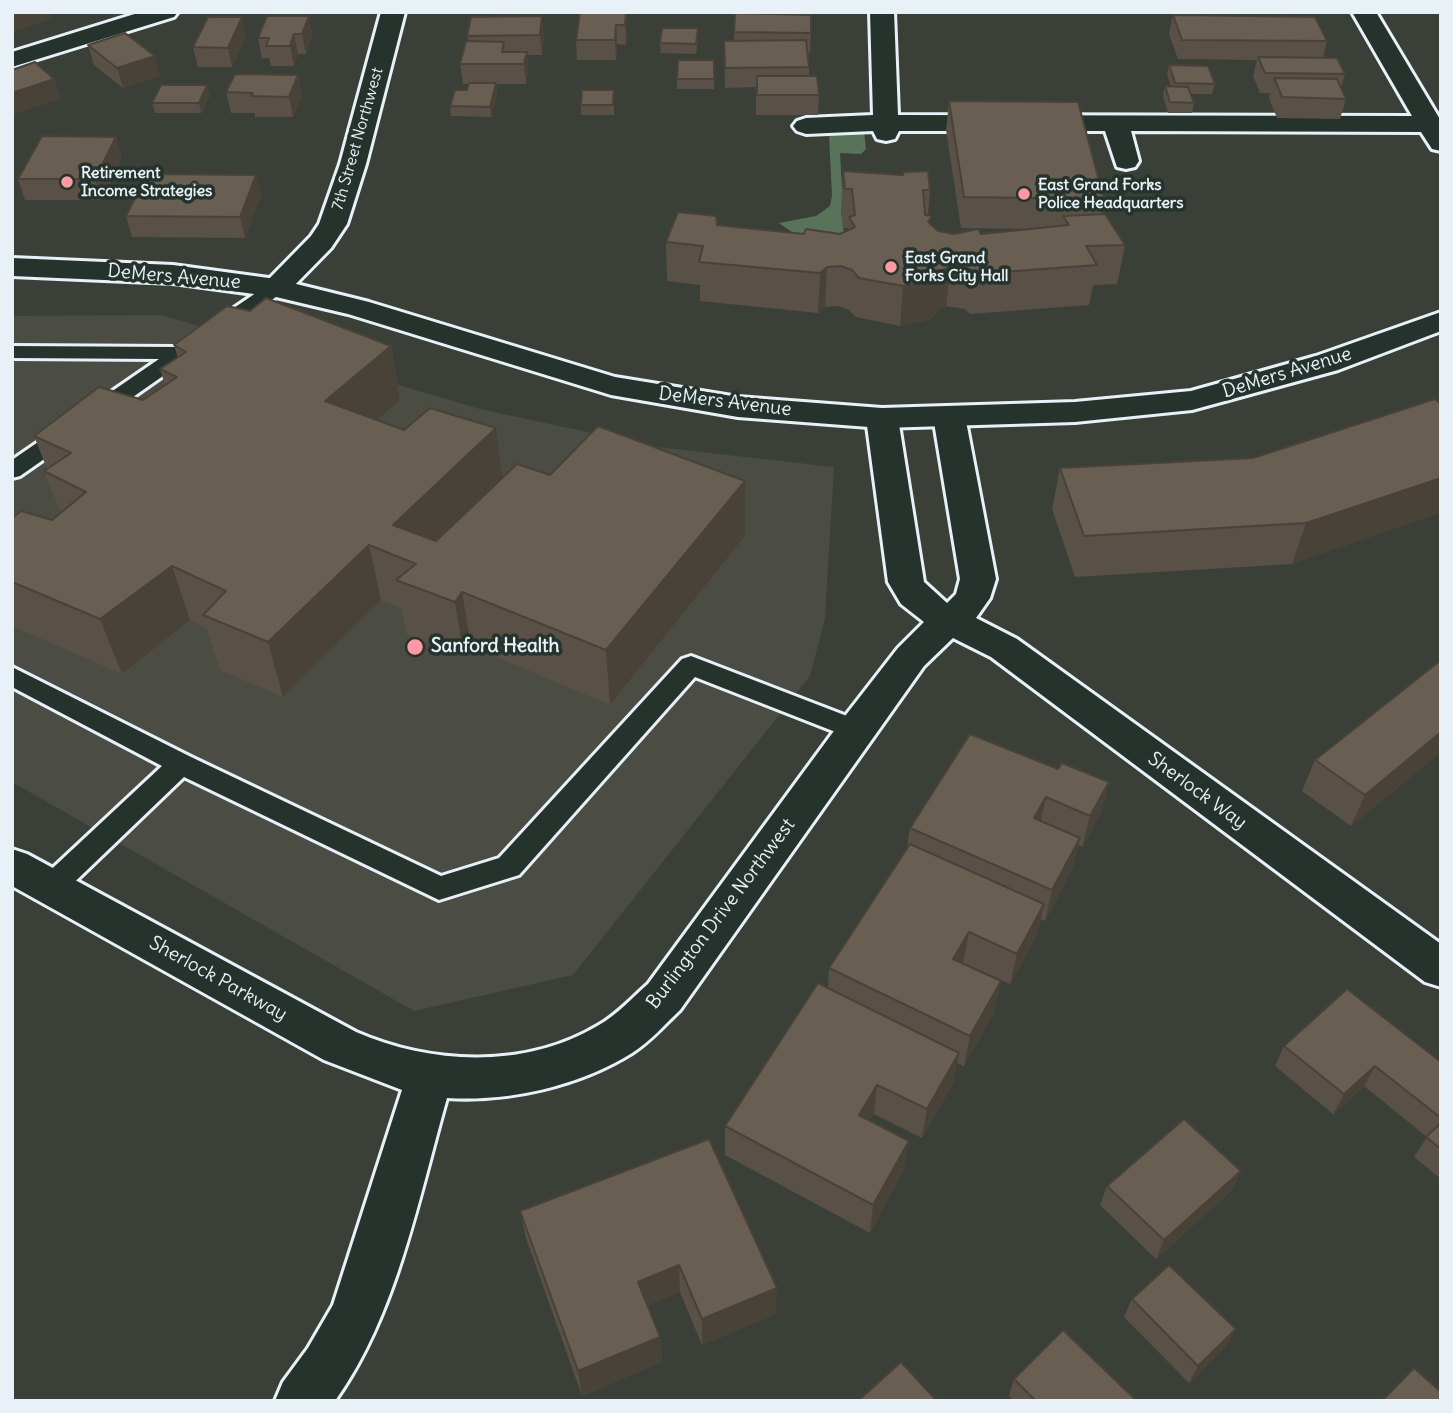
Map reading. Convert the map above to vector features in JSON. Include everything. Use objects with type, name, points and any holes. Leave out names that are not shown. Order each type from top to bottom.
[{"type":"street","name":"7th Street Northwest","points":[[276,288],[321,242],[333,224],[354,164],[393,12]]},
{"type":"street","points":[[882,12],[885,128]]},
{"type":"street","points":[[1364,12],[1437,130]]},
{"type":"street","points":[[12,60],[153,14]]},
{"type":"street","points":[[1116,123],[1126,162]]},
{"type":"street","points":[[806,126],[885,128],[1116,123],[1437,130]]},
{"type":"street","name":"DeMers Avenue","points":[[12,267],[173,274],[276,288],[358,308],[611,386],[738,407],[882,418],[1074,412],[1192,400],[1327,363],[1441,321]]},
{"type":"street","name":"Burlington Drive Northwest","points":[[430,1076],[488,1078],[542,1070],[597,1048],[636,1024],[664,997],[911,657],[949,620],[969,606],[976,592],[978,579],[949,416]]},
{"type":"street","name":"Sherlock Way","points":[[882,418],[906,582],[910,592],[926,607],[1004,648],[1441,969]]},
{"type":"street","name":"Sherlock Parkway","points":[[12,866],[340,1046],[386,1066],[430,1076]]},
{"type":"street","points":[[302,1401],[327,1367],[354,1318],[376,1256],[430,1076]]},
{"type":"lane","points":[[12,471],[276,288]]},
{"type":"lane","points":[[12,352],[181,353]]},
{"type":"lane","points":[[12,676],[181,764],[439,888],[509,867],[691,665],[856,730]]},
{"type":"lane","points":[[51,887],[181,764]]},
{"type":"shaded area","name":"Sanford Health","points":[[161,315],[480,409],[657,447],[834,467],[825,618],[810,676],[573,975],[414,1011],[12,782],[12,316]]},
{"type":"green space","points":[[844,130],[864,131],[866,149],[861,154],[840,153],[841,210],[846,251],[825,255],[779,223],[816,216],[830,206],[832,196],[829,134]]},
{"type":"building","points":[[580,12],[626,12],[625,25],[616,25],[615,40],[576,40]]},
{"type":"building","points":[[735,13],[811,15],[811,33],[734,32]]},
{"type":"building","points":[[1173,15],[1315,17],[1327,41],[1182,40]]},
{"type":"building","points":[[267,16],[309,16],[302,34],[294,34],[290,46],[266,46],[269,38],[258,38]]},
{"type":"building","points":[[542,16],[540,35],[467,36],[471,17]]},
{"type":"building","points":[[208,17],[242,17],[228,48],[193,47]]},
{"type":"building","points":[[662,28],[698,28],[696,44],[660,43]]},
{"type":"building","points":[[125,33],[155,56],[117,68],[88,45]]},
{"type":"building","points":[[806,40],[809,67],[725,68],[724,41]]},
{"type":"building","points":[[466,41],[504,42],[502,52],[527,52],[524,64],[460,64]]},
{"type":"building","points":[[1258,57],[1337,58],[1345,74],[1265,73]]},
{"type":"building","points":[[678,60],[714,60],[714,79],[677,79]]},
{"type":"building","points":[[35,62],[54,79],[12,93],[12,70]]},
{"type":"building","points":[[1169,65],[1208,66],[1215,84],[1175,83]]},
{"type":"building","points":[[235,74],[298,75],[289,97],[226,92]]},
{"type":"building","points":[[757,76],[817,76],[819,95],[757,95]]},
{"type":"building","points":[[1274,78],[1337,79],[1346,99],[1282,97]]},
{"type":"building","points":[[469,83],[496,83],[490,107],[450,106],[455,90],[467,90]]},
{"type":"building","points":[[161,85],[207,85],[199,103],[152,103]]},
{"type":"building","points":[[1165,86],[1188,87],[1194,103],[1170,102]]},
{"type":"building","points":[[582,90],[614,90],[613,105],[581,105]]},
{"type":"building","points":[[949,101],[1078,102],[1104,199],[964,197]]},
{"type":"building","points":[[42,136],[116,137],[95,179],[18,179]]},
{"type":"building","points":[[843,171],[903,175],[904,172],[928,171],[930,190],[923,190],[925,215],[932,216],[928,222],[938,231],[954,234],[978,229],[981,234],[1069,225],[1063,216],[1105,214],[1125,245],[1086,246],[1097,265],[975,274],[970,269],[951,267],[942,270],[936,280],[903,286],[859,278],[852,270],[841,266],[827,267],[820,273],[699,262],[703,246],[666,242],[678,212],[716,216],[717,225],[804,234],[806,229],[840,234],[855,227],[849,217],[855,215],[852,189],[845,189]]},
{"type":"building","points":[[147,174],[256,175],[240,217],[126,216]]},
{"type":"building","name":"Sanford Health","points":[[266,298],[391,346],[325,401],[404,430],[430,408],[496,428],[393,525],[436,541],[517,464],[550,475],[598,426],[745,481],[606,650],[462,592],[455,602],[396,580],[416,564],[369,545],[268,642],[203,615],[226,591],[172,566],[100,619],[12,582],[12,518],[21,511],[52,520],[86,492],[44,471],[71,453],[34,436],[99,387],[143,400],[177,377],[160,369],[186,352],[174,345],[227,306],[250,311]]},
{"type":"building","points":[[1435,399],[1441,404],[1441,478],[1306,523],[1084,536],[1060,468],[1253,458]]},
{"type":"building","points":[[1441,660],[1441,732],[1365,795],[1315,760]]},
{"type":"building","points":[[970,734],[1058,769],[1062,763],[1109,782],[1090,816],[1046,797],[1034,818],[1080,838],[1052,890],[910,828]]},
{"type":"building","points":[[910,844],[1044,904],[1017,954],[969,932],[953,959],[1001,981],[970,1036],[829,968]]},
{"type":"building","points":[[818,983],[959,1053],[927,1109],[877,1085],[859,1115],[909,1141],[873,1205],[725,1126]]},
{"type":"building","points":[[1347,989],[1441,1062],[1441,1118],[1375,1066],[1344,1094],[1284,1046]]},
{"type":"building","points":[[1184,1119],[1241,1171],[1164,1240],[1107,1186]]},
{"type":"building","points":[[1441,1123],[1441,1149],[1426,1137]]},
{"type":"building","points":[[709,1139],[777,1288],[702,1319],[679,1265],[638,1282],[660,1337],[578,1371],[520,1211]]},
{"type":"building","points":[[1169,1265],[1236,1329],[1198,1366],[1132,1299]]},
{"type":"building","points":[[1063,1330],[1137,1401],[1036,1401],[1014,1379]]},
{"type":"building","points":[[901,1362],[937,1401],[858,1401]]},
{"type":"building","points":[[1414,1368],[1441,1392],[1441,1401],[1382,1401]]},
{"type":"place","name":"Retirement Income Strategies","points":[[67,182]]},
{"type":"place","name":"East Grand Forks Police Headquarters","points":[[1024,194]]},
{"type":"place","name":"East Grand Forks City Hall","points":[[891,267]]},
{"type":"place","name":"Sanford Health","points":[[415,647]]}]
